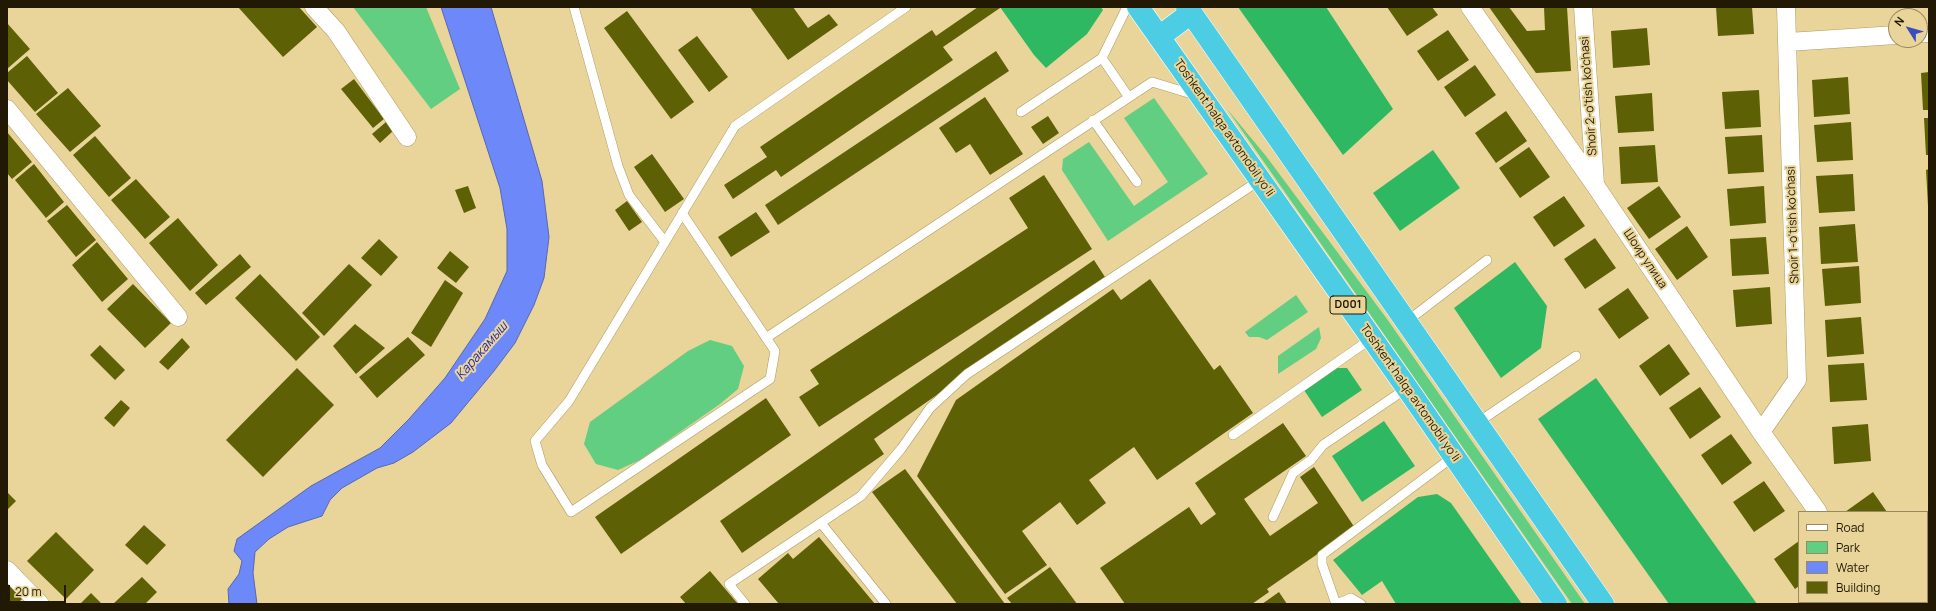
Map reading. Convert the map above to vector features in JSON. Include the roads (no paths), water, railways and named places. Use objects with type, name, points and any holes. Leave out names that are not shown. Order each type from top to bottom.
[{"type":"highway","name":"Toshkent halqa avtomobil yo'li","points":[[1138,7],[1372,338],[1556,604]]},
{"type":"highway","points":[[1159,37],[1189,10],[1603,604]]},
{"type":"street","points":[[314,7],[336,31],[407,137]]},
{"type":"street","name":"Шоир улица","points":[[1470,7],[1595,185],[1817,511]]},
{"type":"street","name":"Shoir 2-o'tish ko'chasi","points":[[1583,7],[1595,185]]},
{"type":"street","name":"Shoir 1-o'tish ko'chasi","points":[[1762,432],[1797,380],[1786,7]]},
{"type":"street","points":[[1788,42],[1888,36]]},
{"type":"street","points":[[7,109],[178,317]]},
{"type":"street","points":[[7,570],[40,604]]},
{"type":"lane","points":[[574,7],[618,166],[629,195],[665,242]]},
{"type":"lane","points":[[682,213],[775,351],[770,379],[571,512],[542,464],[535,442],[569,401],[682,213],[735,126],[906,7]]},
{"type":"lane","points":[[1021,112],[1102,58],[1127,7]]},
{"type":"lane","points":[[1102,58],[1128,96]]},
{"type":"lane","points":[[766,338],[1128,96],[1152,82],[1201,96]]},
{"type":"lane","points":[[1093,120],[1137,182]]},
{"type":"lane","points":[[745,604],[729,584],[861,496],[901,449],[930,408],[968,374],[1260,180]]},
{"type":"lane","points":[[1406,322],[1487,260]]},
{"type":"lane","points":[[1233,435],[1372,338]]},
{"type":"lane","points":[[1477,423],[1576,356]]},
{"type":"lane","points":[[1273,517],[1293,473],[1311,460],[1323,445],[1407,388]]},
{"type":"lane","points":[[1361,604],[1351,598],[1337,604],[1322,564],[1322,555],[1454,456]]},
{"type":"lane","points":[[821,523],[886,604]]},
{"type":"water","name":"Каракамыш","points":[[441,7],[491,7],[542,181],[549,237],[544,278],[534,305],[515,343],[451,423],[413,452],[394,463],[377,468],[342,488],[330,500],[322,516],[288,527],[269,539],[255,552],[253,573],[257,604],[229,604],[228,589],[239,574],[242,561],[234,551],[237,539],[311,486],[380,448],[409,419],[445,378],[485,319],[507,271],[507,229],[500,188]]}]
